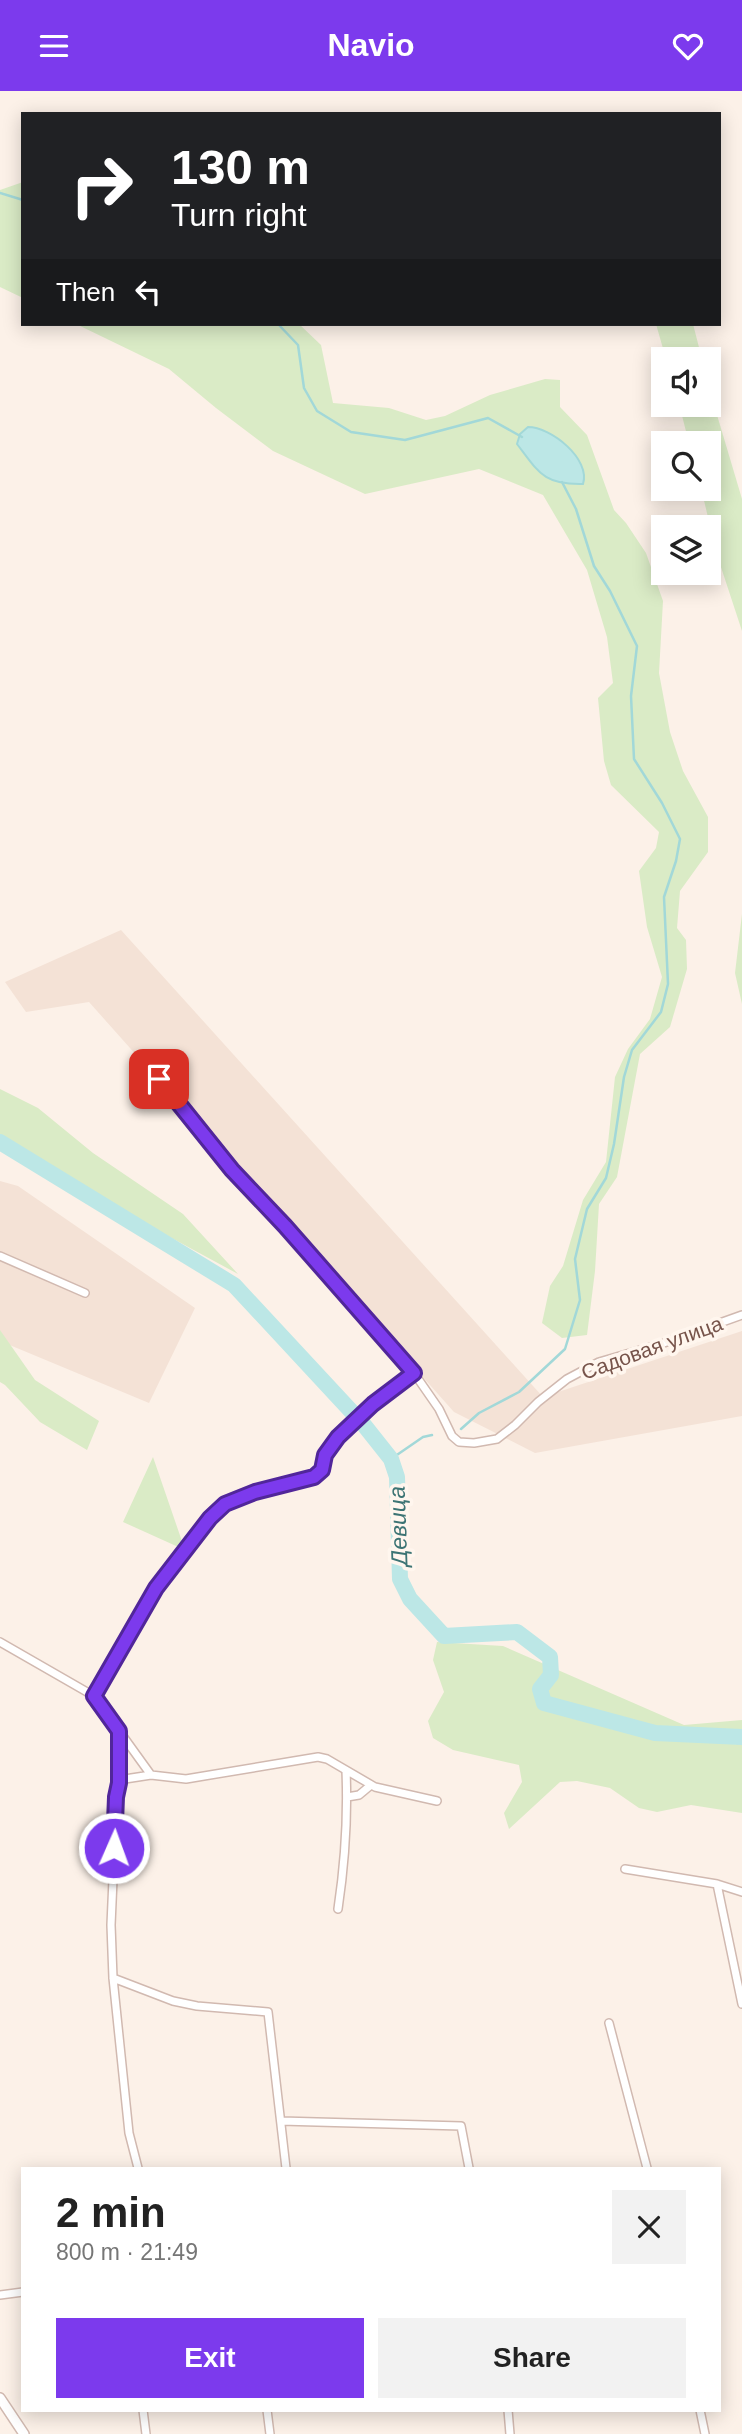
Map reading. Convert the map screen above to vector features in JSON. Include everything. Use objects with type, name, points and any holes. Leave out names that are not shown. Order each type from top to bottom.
[{"type":"street","points":[[94,1696],[156,1588],[210,1518],[225,1504],[255,1492],[314,1477],[322,1470],[325,1455],[338,1437],[373,1404],[414,1373],[232,1170],[159,1079]]},
{"type":"street","points":[[0,1256],[85,1293]]},
{"type":"street","name":"Садовая улица","points":[[414,1373],[439,1409],[452,1436],[459,1442],[474,1443],[497,1439],[563,1383],[599,1362],[661,1344],[742,1315]]},
{"type":"street","points":[[0,1642],[94,1696],[151,1775]]},
{"type":"street","points":[[119,1731],[119,1783],[116,1797],[111,1925],[113,1978],[130,2133],[138,2167]]},
{"type":"street","points":[[119,1783],[130,1777],[151,1775],[186,1779],[318,1756],[371,1785],[437,1801]]},
{"type":"street","points":[[338,1909],[345,1862],[346,1771]]},
{"type":"street","points":[[347,1797],[359,1795],[371,1785]]},
{"type":"street","points":[[625,1870],[717,1884],[742,1892]]},
{"type":"street","points":[[717,1884],[742,2004]]},
{"type":"street","points":[[113,1978],[173,2001],[197,2006],[268,2012],[286,2167]]},
{"type":"street","points":[[610,2023],[647,2167]]},
{"type":"street","points":[[281,2121],[461,2126],[469,2167]]},
{"type":"street","points":[[0,2295],[21,2292]]},
{"type":"street","points":[[0,2398],[24,2434]]},
{"type":"street","points":[[143,2412],[146,2434]]},
{"type":"street","points":[[267,2412],[270,2434]]},
{"type":"street","points":[[508,2412],[510,2434]]},
{"type":"street","points":[[700,2412],[705,2434]]},
{"type":"shaded area","points":[[121,930],[543,1397],[742,1331],[742,1416],[535,1453],[454,1412],[89,1002],[26,1012],[5,982]]},
{"type":"shaded area","points":[[0,1181],[18,1186],[195,1308],[149,1403],[0,1341]]},
{"type":"green space","points":[[21,183],[21,297],[0,287],[0,190]]},
{"type":"green space","points":[[80,326],[301,326],[321,345],[333,403],[389,408],[426,420],[445,416],[490,395],[545,379],[560,380],[560,407],[587,435],[614,510],[646,553],[651,567],[651,585],[657,585],[663,601],[659,673],[670,732],[683,771],[708,817],[708,852],[680,891],[677,928],[686,940],[687,969],[670,1027],[640,1054],[617,1177],[599,1204],[595,1271],[587,1335],[562,1338],[542,1323],[550,1286],[563,1266],[583,1200],[606,1162],[615,1077],[628,1049],[650,1019],[662,977],[647,927],[639,871],[656,848],[659,832],[611,785],[604,761],[598,698],[613,683],[607,637],[587,570],[543,495],[479,469],[365,494],[273,451],[169,369]]},
{"type":"green space","points":[[657,326],[694,326],[699,347],[663,347]]},
{"type":"green space","points":[[682,417],[718,417],[742,499],[742,631],[721,567],[721,515],[707,515],[704,501],[721,501],[721,431],[686,431]]},
{"type":"green space","points":[[742,914],[742,1004],[735,973]]},
{"type":"green space","points":[[0,1089],[38,1108],[93,1153],[183,1214],[238,1274],[0,1145]]},
{"type":"green space","points":[[0,1330],[35,1380],[99,1421],[87,1450],[40,1422],[0,1382]]},
{"type":"green space","points":[[153,1457],[185,1550],[123,1522]]},
{"type":"green space","points":[[437,1642],[503,1646],[684,1725],[742,1720],[742,1813],[691,1805],[657,1812],[639,1808],[610,1788],[577,1781],[560,1782],[509,1829],[504,1813],[522,1782],[519,1765],[453,1750],[433,1738],[428,1721],[444,1692],[433,1660]]},
{"type":"water","points":[[528,427],[547,432],[567,446],[581,465],[583,484],[559,482],[537,470],[517,444],[520,434]]},
{"type":"waterway","points":[[0,193],[21,199]]},
{"type":"waterway","points":[[280,326],[298,345],[304,388],[317,411],[351,432],[405,440],[488,418],[522,437]]},
{"type":"waterway","points":[[461,1429],[479,1413],[519,1392],[565,1349],[580,1300],[575,1259],[587,1209],[606,1178],[624,1077],[632,1050],[661,1012],[668,984],[664,897],[680,839],[662,803],[634,759],[631,696],[637,646],[610,591],[594,566],[576,509],[562,482]]},
{"type":"waterway","name":"Девица","points":[[0,1142],[234,1285],[364,1425],[391,1459],[397,1477],[400,1579],[410,1599],[444,1636],[517,1632],[550,1657],[551,1675],[540,1689],[544,1703],[655,1733],[742,1737]]},
{"type":"waterway","points":[[391,1459],[423,1437],[432,1435]]},
{"type":"route","points":[[114,1848],[119,1783],[119,1731],[94,1696],[156,1588],[210,1518],[225,1504],[255,1492],[314,1477],[322,1470],[325,1455],[338,1437],[373,1404],[414,1373],[232,1170],[159,1079]]}]
